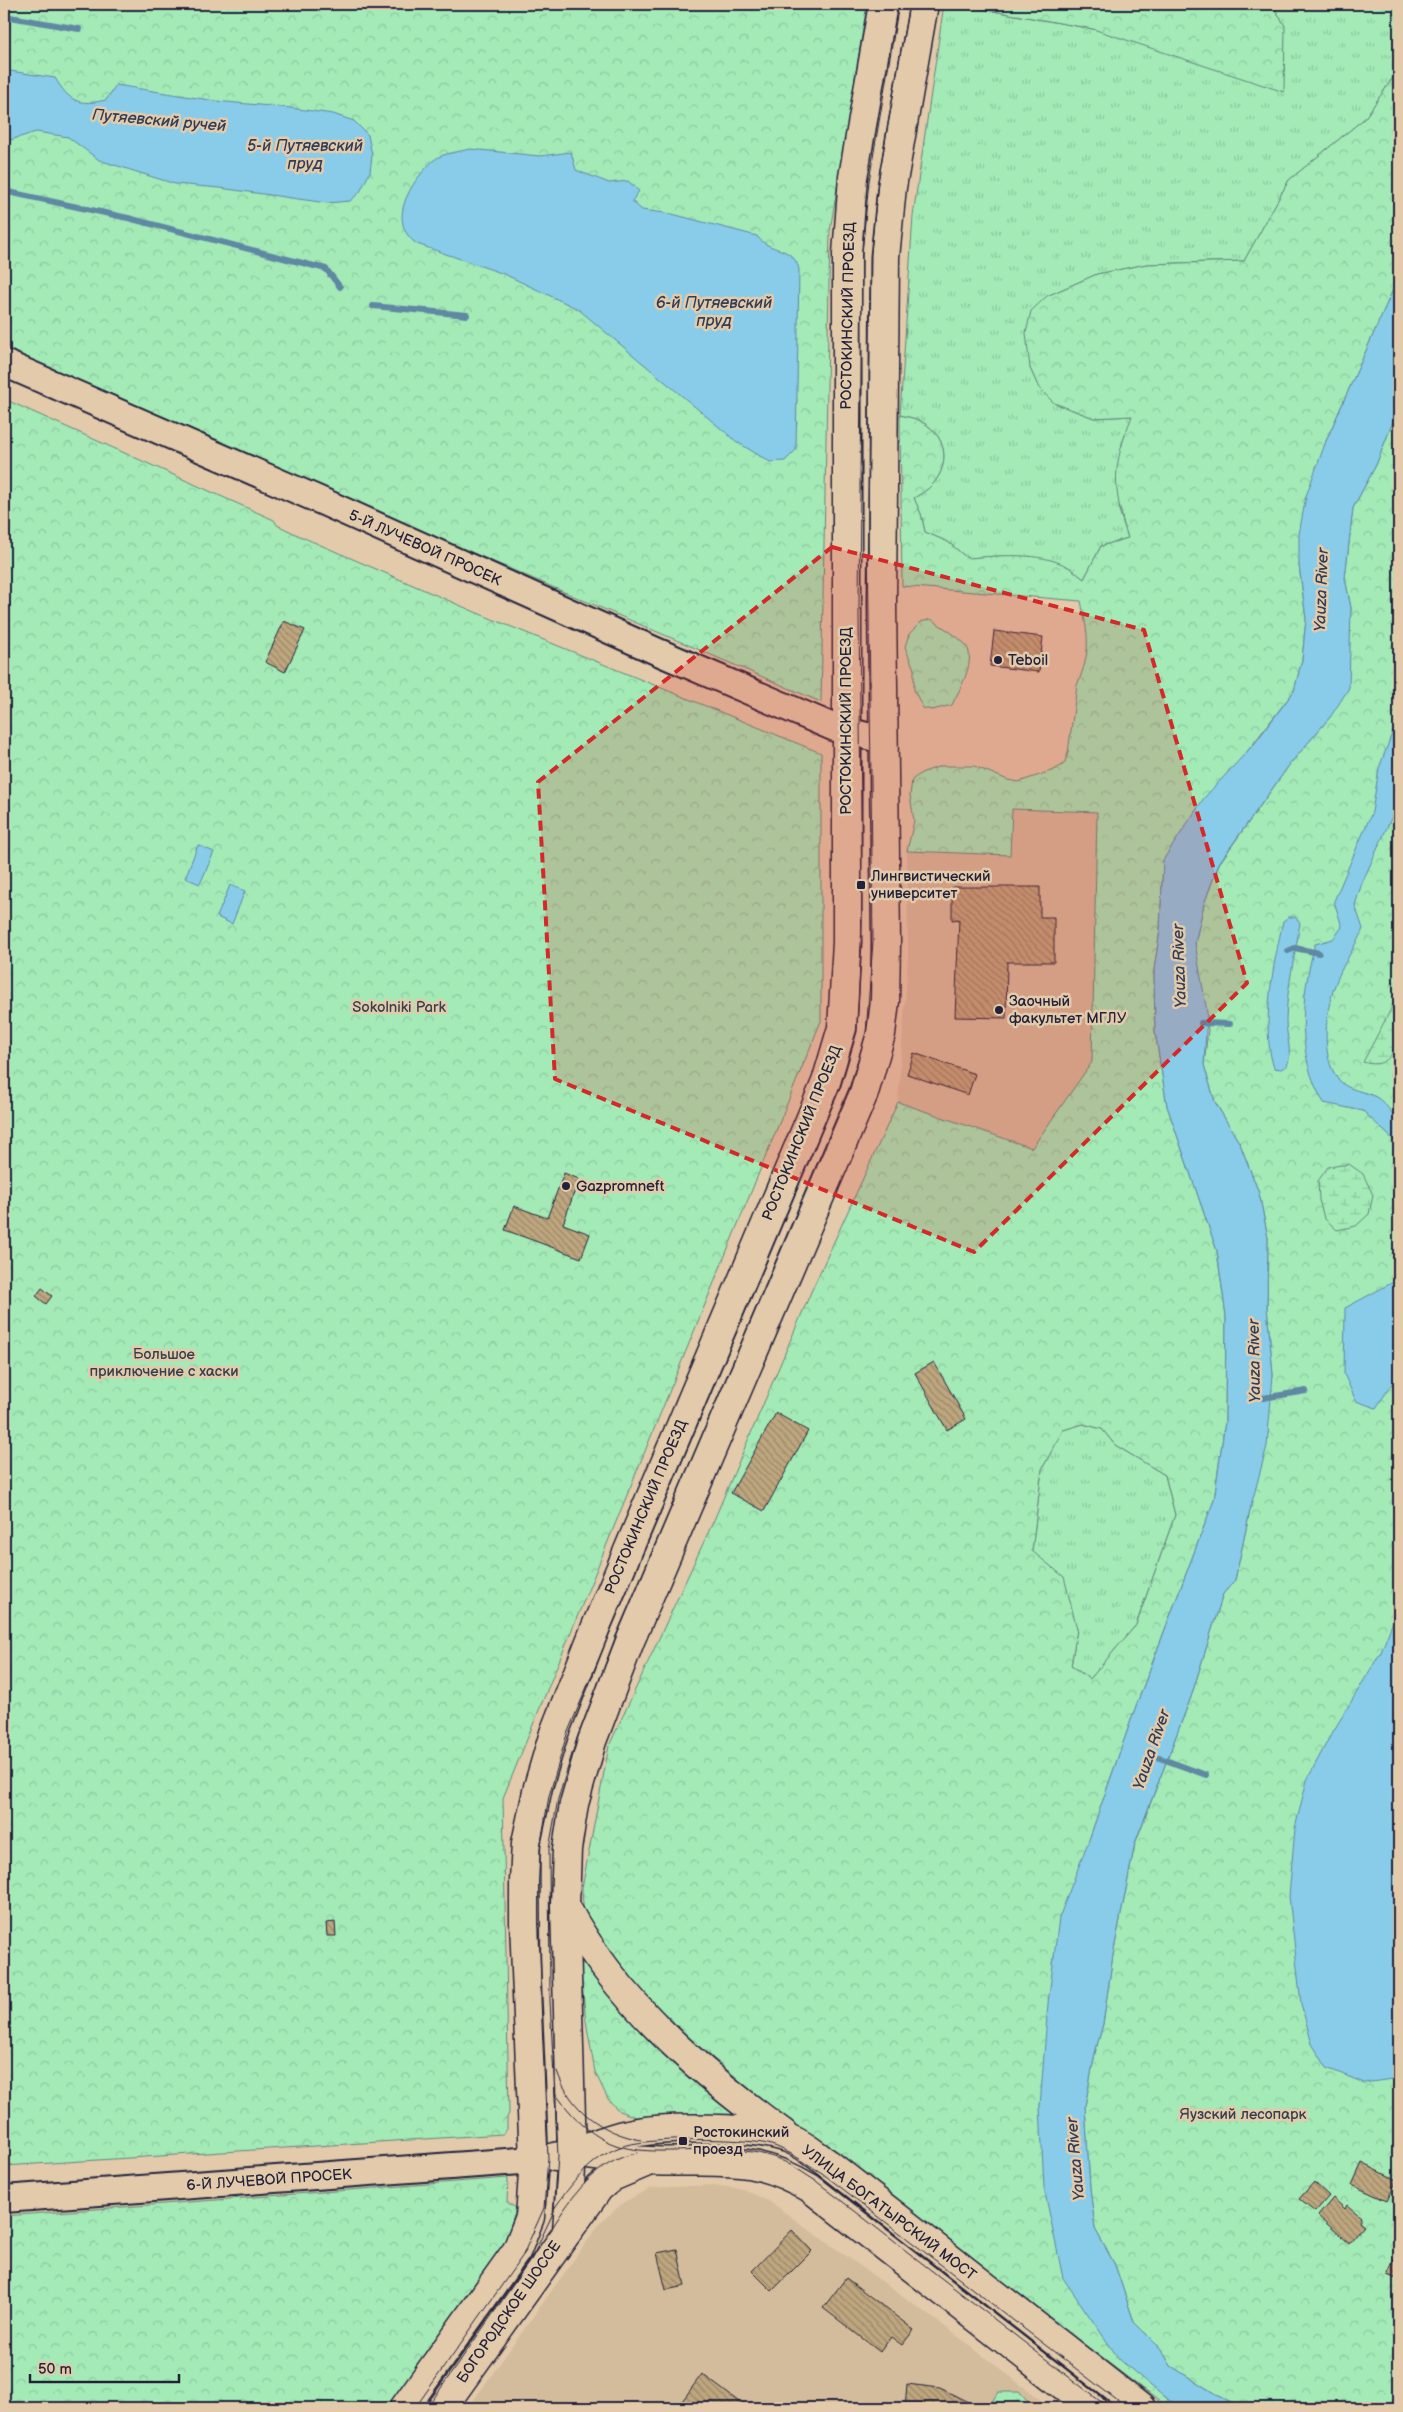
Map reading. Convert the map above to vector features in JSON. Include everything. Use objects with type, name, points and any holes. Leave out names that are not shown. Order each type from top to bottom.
[{"type":"main road","name":"РОСТОКИНСКИЙ ПРОЕЗД","points":[[534,2160],[524,1923],[526,1843],[554,1732],[597,1624],[836,1053],[842,1028],[847,942],[846,254],[853,177],[883,4]]},
{"type":"main road","points":[[534,2160],[572,2153],[565,1905],[567,1849],[574,1804],[592,1741],[630,1641],[864,1093],[881,1034],[885,1001],[886,943],[882,603],[885,257],[892,187],[924,4]]},
{"type":"main road","points":[[565,1905],[584,1942],[624,1993],[677,2046],[756,2114],[793,2140]]},
{"type":"main road","name":"УЛИЦА БОГАТЫРСКИЙ МОСТ","points":[[572,2153],[605,2140],[648,2130],[754,2130],[793,2140],[829,2164],[1142,2408]]},
{"type":"main road","name":"БОГОРОДСКОЕ ШОССЕ","points":[[442,2408],[567,2232],[572,2153]]},
{"type":"main road","name":"УЛИЦА БОГАТЫРСКИЙ МОСТ","points":[[572,2153],[652,2161],[730,2160],[772,2168],[792,2177],[826,2200],[1092,2408]]},
{"type":"main road","name":"БОГОРОДСКОЕ ШОССЕ","points":[[404,2408],[517,2250],[530,2217],[534,2160]]},
{"type":"main road","points":[[567,2232],[600,2188],[612,2177],[652,2161]]},
{"type":"street","name":"5-Й ЛУЧЕВОЙ ПРОСЕК","points":[[4,364],[317,499],[665,655],[846,731],[883,740]]},
{"type":"street","name":"6-Й ЛУЧЕВОЙ ПРОСЕК","points":[[4,2199],[534,2160]]},
{"type":"highlighted area","points":[[832,547],[1144,630],[1247,983],[974,1252],[555,1079],[538,782]]},
{"type":"shaded area","name":"Заочный факультет МГЛУ","points":[[1012,809],[1097,812],[1092,1062],[1032,1148],[898,1102],[908,958],[907,851],[1010,855]]},
{"type":"shaded area","points":[[713,2185],[743,2189],[770,2202],[939,2322],[1051,2408],[468,2408],[600,2223],[624,2202],[651,2188]]},
{"type":"green space","points":[[4,4],[867,4],[830,231],[821,702],[4,352]]},
{"type":"green space","points":[[944,4],[954,4],[1093,29],[1285,26],[1272,4],[1399,4],[1399,69],[1365,118],[1289,180],[1244,261],[1147,264],[1097,274],[1047,296],[1030,368],[1039,388],[1054,403],[1094,418],[1133,416],[1122,443],[1119,510],[1128,538],[1101,546],[1084,579],[1067,566],[1003,556],[967,558],[948,542],[925,532],[921,514],[914,498],[933,484],[939,476],[944,459],[941,442],[930,428],[922,422],[900,415],[913,216]]},
{"type":"green space","points":[[954,4],[1272,4],[1285,26],[1284,92],[1093,29]]},
{"type":"green space","points":[[1399,69],[1399,276],[1326,441],[1299,565],[1306,619],[1302,660],[1294,691],[1163,860],[1160,930],[1154,970],[1155,1031],[1167,1106],[1217,1251],[1226,1316],[1225,1422],[1214,1500],[1136,1706],[1090,1837],[1040,2106],[1163,2396],[1180,2408],[1168,2408],[777,2112],[656,2010],[584,1922],[582,1888],[609,1746],[714,1520],[811,1292],[898,1102],[1032,1148],[1092,1062],[1097,812],[1012,809],[1010,855],[907,851],[914,821],[910,795],[912,780],[921,773],[941,766],[974,766],[1008,780],[1019,782],[1054,770],[1064,764],[1068,753],[1077,685],[1087,652],[1087,634],[1081,601],[902,586],[900,415],[922,422],[930,428],[941,442],[943,450],[944,459],[939,476],[931,486],[914,498],[921,514],[925,532],[948,542],[967,558],[1019,556],[1045,559],[1068,567],[1084,579],[1101,546],[1128,538],[1119,504],[1116,477],[1121,449],[1132,416],[1094,418],[1054,403],[1039,388],[1030,368],[1026,333],[1031,311],[1047,296],[1097,274],[1147,264],[1244,261],[1289,180],[1365,118]],"holes":[[[1083,1424],[1102,1429],[1115,1445],[1165,1475],[1175,1515],[1136,1625],[1090,1679],[1071,1666],[1077,1629],[1064,1577],[1032,1551],[1042,1469],[1063,1430]]]},
{"type":"green space","name":"Sokolniki Park","points":[[4,399],[274,520],[277,525],[302,537],[475,612],[821,753],[821,1021],[503,1798],[509,2113],[507,2129],[503,2134],[4,2166]]},
{"type":"green space","name":"Яузский лесопарк","points":[[1399,406],[1399,2408],[1243,2408],[1217,2395],[1171,2366],[1161,2349],[1134,2322],[1115,2265],[1095,2229],[1090,2188],[1085,2106],[1095,2053],[1103,2024],[1113,1955],[1135,1844],[1191,1697],[1223,1594],[1235,1580],[1251,1506],[1273,1375],[1267,1307],[1268,1238],[1259,1193],[1240,1144],[1215,1102],[1204,1065],[1208,1030],[1195,943],[1204,904],[1219,864],[1290,764],[1331,716],[1349,646],[1351,608],[1345,578],[1353,508],[1376,465]]},
{"type":"green space","points":[[1399,506],[1399,570],[1393,518]]},
{"type":"green space","points":[[931,619],[964,643],[968,649],[969,657],[969,665],[963,683],[952,705],[932,710],[923,708],[914,690],[914,669],[905,647],[909,634],[921,622]]},
{"type":"green space","points":[[1399,994],[1398,1031],[1392,1053],[1386,1061],[1376,1064],[1363,1062]]},
{"type":"green space","points":[[1349,1164],[1363,1174],[1373,1195],[1369,1214],[1356,1226],[1337,1230],[1324,1218],[1319,1200],[1318,1181],[1328,1167]]},
{"type":"green space","points":[[1083,1424],[1102,1429],[1115,1445],[1165,1475],[1175,1515],[1136,1625],[1090,1679],[1071,1666],[1077,1629],[1032,1551],[1042,1469],[1063,1430]]},
{"type":"green space","points":[[581,1956],[620,2009],[685,2074],[739,2118],[636,2117],[619,2111],[608,2099],[595,2072],[586,2021],[580,1965]]},
{"type":"green space","points":[[508,2178],[507,2202],[516,2208],[507,2237],[506,2248],[389,2408],[4,2408],[4,2216]]},
{"type":"green space","points":[[998,2392],[1019,2392],[1033,2408],[994,2408],[993,2400]]},
{"type":"water","name":"5-й Путяевский пруд","points":[[4,70],[55,78],[70,97],[82,102],[106,100],[116,85],[216,101],[333,114],[354,121],[368,135],[372,155],[370,172],[360,192],[350,201],[327,203],[220,188],[175,184],[99,160],[68,137],[36,132],[4,142]]},
{"type":"water","name":"6-й Путяевский пруд","points":[[470,149],[540,156],[571,152],[576,170],[609,183],[628,181],[639,191],[632,201],[642,210],[672,214],[757,236],[762,242],[791,256],[796,261],[799,269],[796,450],[785,461],[770,462],[737,442],[578,309],[504,274],[417,244],[408,235],[403,225],[402,213],[410,190],[434,160],[446,154]]},
{"type":"water","name":"Yauza River","points":[[1399,276],[1399,406],[1376,465],[1353,508],[1345,578],[1351,608],[1349,688],[1331,716],[1290,764],[1219,863],[1204,904],[1195,943],[1207,1012],[1204,1065],[1215,1102],[1240,1144],[1259,1193],[1268,1238],[1267,1307],[1273,1375],[1267,1446],[1251,1506],[1235,1580],[1223,1594],[1191,1697],[1135,1843],[1113,1955],[1103,2024],[1095,2053],[1085,2106],[1090,2188],[1095,2229],[1115,2265],[1134,2322],[1161,2349],[1171,2366],[1217,2395],[1243,2408],[1180,2408],[1119,2359],[1063,2278],[1044,2188],[1040,2106],[1048,2003],[1059,1918],[1136,1706],[1214,1500],[1225,1422],[1226,1316],[1217,1251],[1167,1106],[1155,1031],[1154,970],[1160,930],[1163,860],[1204,798],[1255,743],[1294,691],[1302,660],[1306,619],[1299,565],[1299,534],[1306,496],[1326,441]]},
{"type":"water","points":[[1399,715],[1399,778],[1394,812],[1362,883],[1355,905],[1363,929],[1336,983],[1330,1001],[1326,1038],[1327,1051],[1334,1073],[1345,1085],[1376,1097],[1386,1105],[1399,1122],[1399,1145],[1363,1111],[1324,1103],[1308,1065],[1303,1025],[1306,984],[1315,944],[1333,939],[1342,927],[1334,901],[1372,812],[1379,768]]},
{"type":"water","points":[[198,845],[214,852],[200,884],[185,878]]},
{"type":"water","points":[[230,885],[245,891],[232,924],[217,917]]},
{"type":"water","points":[[1289,917],[1295,917],[1300,923],[1286,1020],[1289,1061],[1287,1066],[1281,1069],[1274,1068],[1270,1052],[1268,1014],[1279,937],[1283,921]]},
{"type":"water","points":[[1399,1279],[1399,1373],[1376,1408],[1356,1401],[1344,1374],[1345,1308]]},
{"type":"water","points":[[1399,1606],[1399,2078],[1364,2083],[1327,2068],[1312,2044],[1301,2004],[1289,1896],[1295,1828],[1307,1780],[1328,1740],[1381,1652]]},
{"type":"building","points":[[284,621],[305,630],[285,672],[265,662]]},
{"type":"building","points":[[994,631],[1043,637],[1039,672],[990,666]]},
{"type":"building","points":[[952,887],[1040,887],[1040,917],[1054,917],[1054,962],[1007,962],[1006,1018],[955,1017],[959,919],[952,920]]},
{"type":"building","points":[[914,1053],[975,1074],[968,1095],[907,1074]]},
{"type":"building","points":[[564,1173],[579,1179],[563,1224],[590,1234],[581,1258],[505,1230],[514,1206],[547,1218]]},
{"type":"building","points":[[42,1288],[52,1296],[46,1304],[36,1296]]},
{"type":"building","points":[[934,1362],[966,1419],[947,1430],[915,1373]]},
{"type":"building","points":[[776,1413],[808,1431],[764,1511],[731,1493]]},
{"type":"building","points":[[335,1922],[336,1936],[327,1936],[326,1923]]},
{"type":"building","points":[[1362,2163],[1397,2180],[1387,2201],[1352,2185]]},
{"type":"building","points":[[1314,2182],[1329,2196],[1315,2212],[1299,2199]]},
{"type":"building","points":[[1333,2198],[1345,2209],[1347,2205],[1361,2217],[1359,2221],[1364,2225],[1349,2243],[1318,2216]]},
{"type":"building","points":[[792,2230],[812,2251],[772,2291],[752,2271]]},
{"type":"building","points":[[1399,2247],[1399,2280],[1387,2275]]},
{"type":"building","points":[[677,2249],[685,2286],[666,2290],[657,2253]]},
{"type":"building","points":[[846,2278],[914,2330],[902,2345],[891,2337],[880,2352],[823,2308]]},
{"type":"building","points":[[702,2374],[747,2408],[677,2408]]},
{"type":"building","points":[[907,2384],[940,2388],[980,2408],[905,2408]]},
{"type":"waterway","points":[[4,16],[79,29]]},
{"type":"waterway","points":[[4,191],[128,218],[326,269],[340,287]]},
{"type":"waterway","points":[[373,306],[467,315]]},
{"type":"waterway","points":[[1288,951],[1295,948],[1319,953]]},
{"type":"waterway","points":[[1201,1023],[1230,1024]]},
{"type":"waterway","name":"Yauza River","points":[[1263,1398],[1306,1391]]},
{"type":"waterway","name":"Yauza River","points":[[1160,1758],[1206,1775]]},
{"type":"tram line","points":[[523,2255],[544,2208],[548,2158],[541,2001],[540,1848],[549,1796],[567,1734],[841,1086],[857,1032],[862,922],[859,610],[862,252],[869,181],[899,4]]},
{"type":"tram line","points":[[531,2260],[554,2211],[558,2156],[550,2001],[549,1849],[558,1799],[577,1738],[617,1635],[849,1088],[866,1033],[873,942],[868,534],[871,253],[878,181],[909,4]]},
{"type":"tram line","points":[[557,2071],[570,2097],[589,2118],[613,2132],[641,2140]]},
{"type":"tram line","points":[[555,2093],[573,2115],[590,2131],[606,2141],[624,2147],[663,2151],[746,2151],[773,2157],[792,2166],[816,2181],[1109,2408]]},
{"type":"tram line","points":[[554,2209],[582,2173],[600,2158],[620,2147],[650,2141],[671,2140],[755,2142],[775,2146],[822,2173],[1127,2408]]},
{"type":"tram line","points":[[552,2228],[568,2203],[587,2181],[609,2163],[637,2153]]},
{"type":"tram line","points":[[415,2408],[526,2251]]},
{"type":"tram line","points":[[427,2408],[534,2255]]},
{"type":"place","name":"Teboil","points":[[998,660]]},
{"type":"place","name":"Лингвистический университет","points":[[861,885]]},
{"type":"place","name":"Заочный факультет МГЛУ","points":[[999,1010]]},
{"type":"place","name":"Gazpromneft","points":[[566,1186]]},
{"type":"place","name":"Ростокинский проезд","points":[[683,2141]]},
{"type":"water label","name":"Путяевский ручей","points":[[159,121]]},
{"type":"park label","name":"Большое приключение с хаски","points":[[164,1362]]}]
